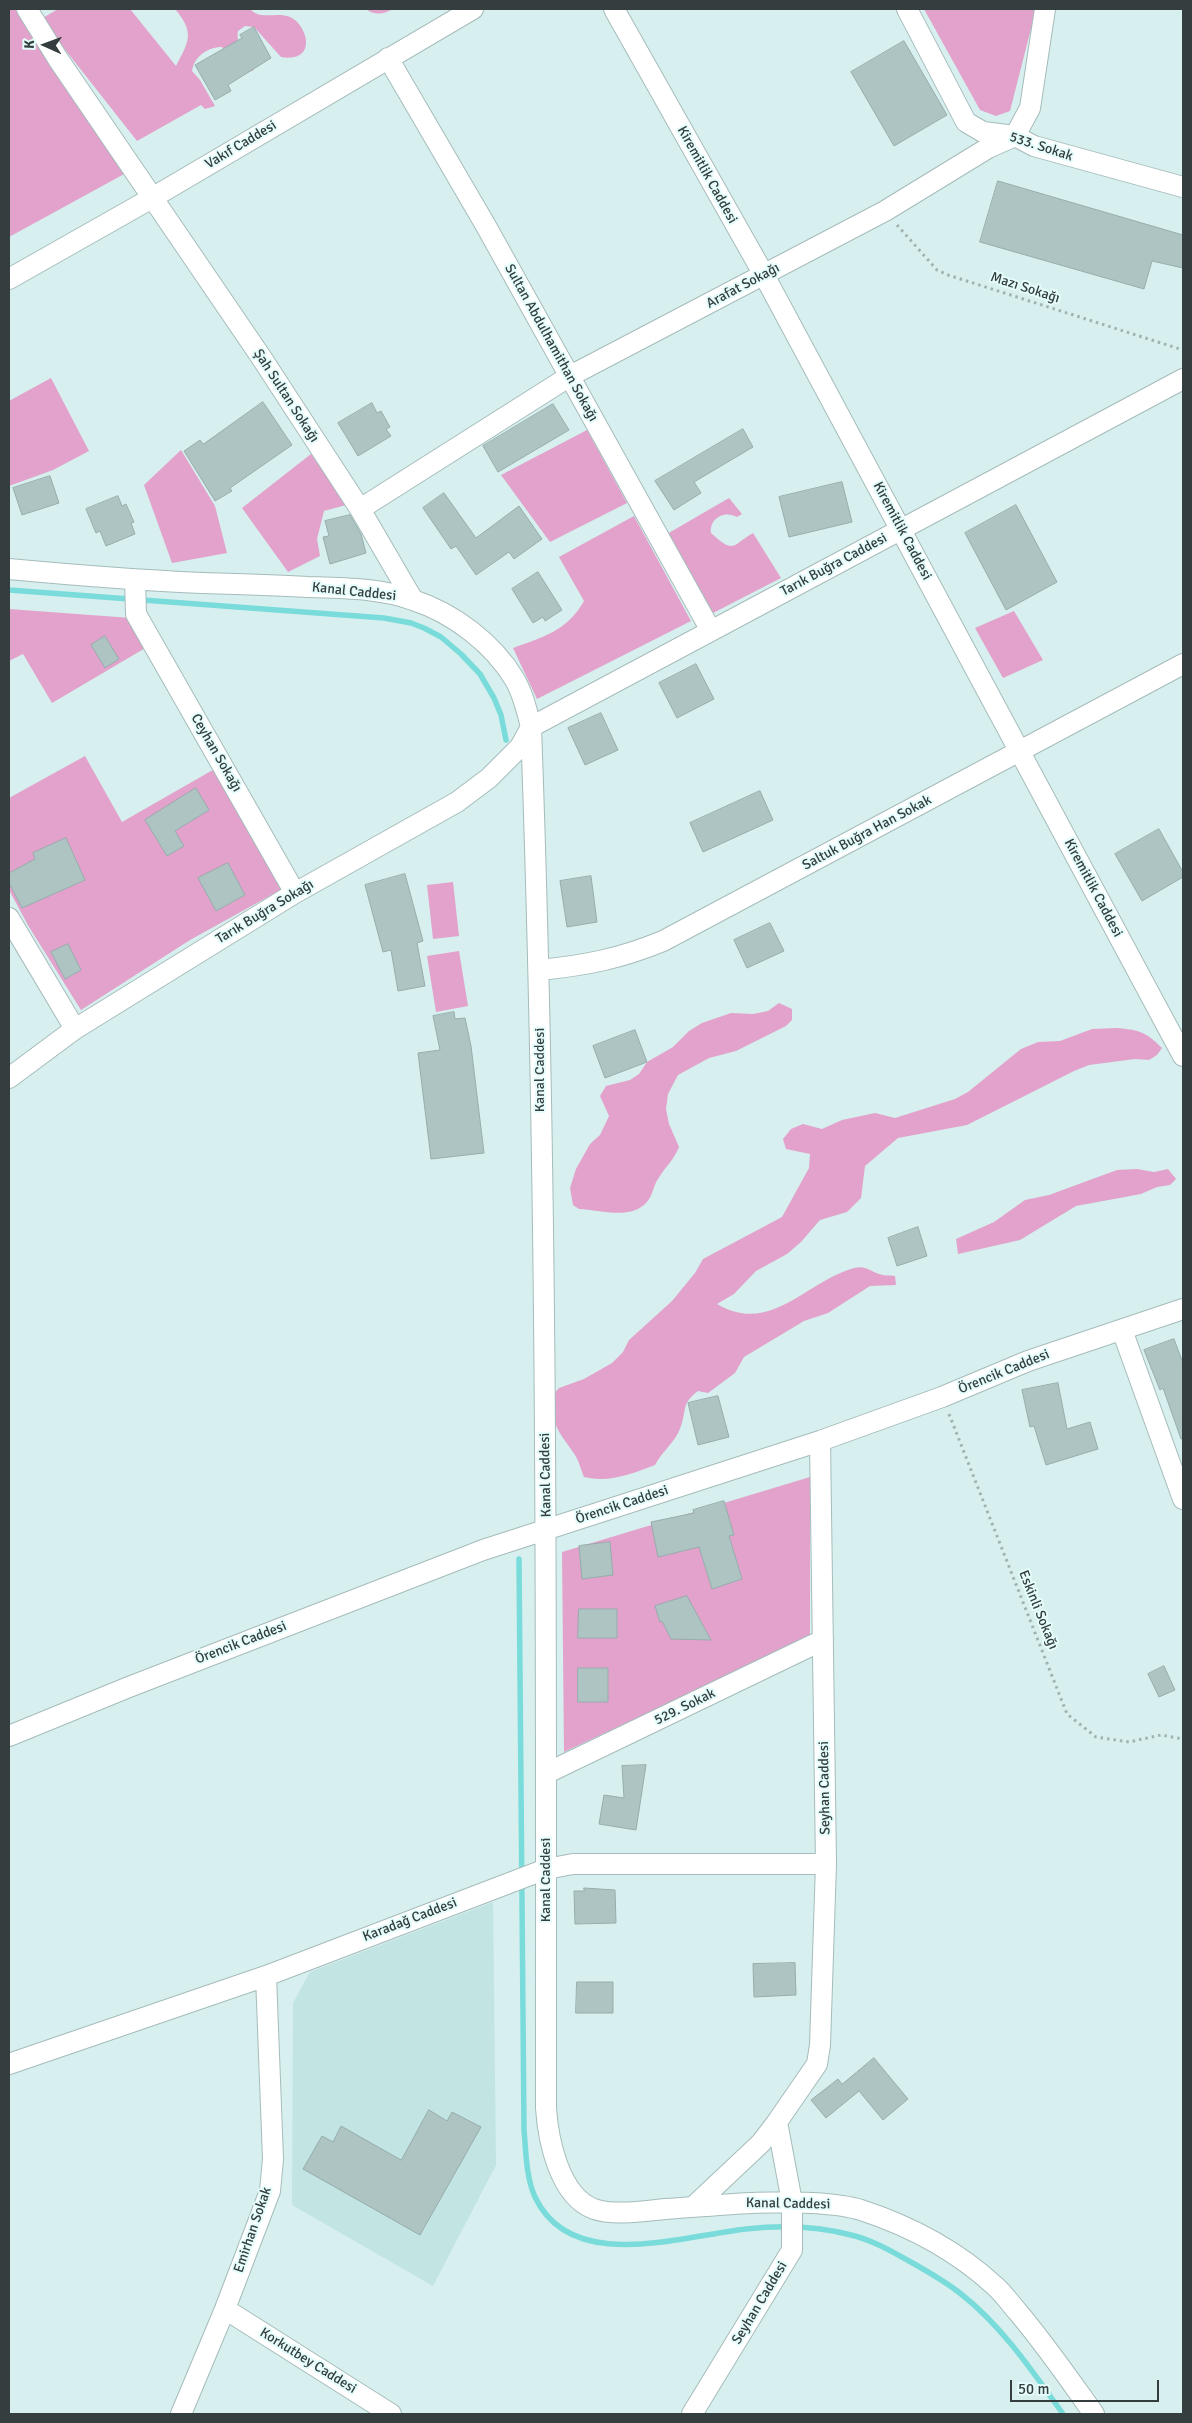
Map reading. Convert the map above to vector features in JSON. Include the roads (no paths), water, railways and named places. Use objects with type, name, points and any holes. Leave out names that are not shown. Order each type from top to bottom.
[{"type":"street","name":"Şah Sultan Sokağı","points":[[27,9],[58,60],[261,357],[360,509],[413,600]]},
{"type":"street","name":"Vakıf Caddesi","points":[[9,279],[152,198],[473,9]]},
{"type":"street","name":"Kiremitlik Caddesi","points":[[614,9],[764,275],[1183,1056]]},
{"type":"street","name":"533. Sokak","points":[[907,9],[966,122],[983,132],[1015,136],[1052,151],[1183,187]]},
{"type":"street","points":[[1015,136],[1030,108],[1045,9]]},
{"type":"street","name":"Sultan Abdulhamithan Sokağı","points":[[388,58],[486,226],[710,629]]},
{"type":"street","name":"Arafat Sokağı","points":[[360,509],[570,376],[885,211],[988,148],[1015,136]]},
{"type":"street","name":"Tarık Buğra Caddesi","points":[[532,726],[710,629],[902,530],[1183,379]]},
{"type":"street","name":"Kanal Caddesi","points":[[9,569],[135,580],[331,588],[374,592],[413,600],[450,617],[474,634],[490,649],[515,680],[532,726],[540,970],[547,1774],[540,1871],[548,2134],[562,2175],[572,2192],[581,2202],[594,2209],[644,2211],[761,2202],[792,2206],[835,2205],[859,2209],[884,2218],[939,2245],[996,2286],[1027,2323],[1094,2414]]},
{"type":"street","name":"Ceyhan Sokağı","points":[[135,580],[136,614],[294,893]]},
{"type":"street","name":"Saltuk Buğra Han Sokak","points":[[540,970],[597,964],[663,941],[1183,664]]},
{"type":"street","name":"Tarık Buğra Sokağı","points":[[9,1078],[75,1028],[294,893],[457,802],[489,778],[520,747],[532,726]]},
{"type":"street","points":[[9,918],[75,1028]]},
{"type":"street","name":"Örencik Caddesi","points":[[9,1736],[129,1687],[418,1576],[546,1530],[820,1441],[942,1397],[1028,1361],[1183,1309]]},
{"type":"street","points":[[1122,1330],[1183,1499]]},
{"type":"street","name":"Seyhan Caddesi","points":[[693,2207],[761,2142],[817,2064],[820,2045],[826,1864],[820,1441]]},
{"type":"street","name":"529. Sokak","points":[[547,1774],[823,1640]]},
{"type":"street","name":"Karadağ Caddesi","points":[[9,2064],[266,1976],[499,1885],[540,1871],[573,1864],[826,1864]]},
{"type":"street","name":"Emirhan Sokak","points":[[181,2414],[225,2308],[270,2191],[273,2159],[266,1976]]},
{"type":"street","name":"Seyhan Caddesi","points":[[692,2414],[792,2250],[792,2206],[777,2122]]},
{"type":"street","name":"Korkutbey Caddesi","points":[[225,2308],[391,2414]]},
{"type":"waterway","points":[[9,590],[384,618],[411,623],[441,637],[480,674],[494,698],[501,715],[506,740]]},
{"type":"waterway","points":[[519,1559],[524,2130],[528,2173],[535,2197],[552,2221],[574,2235],[601,2243],[661,2242],[772,2227],[812,2228],[838,2232],[874,2243],[936,2276],[976,2307],[1016,2350],[1063,2414]]}]
